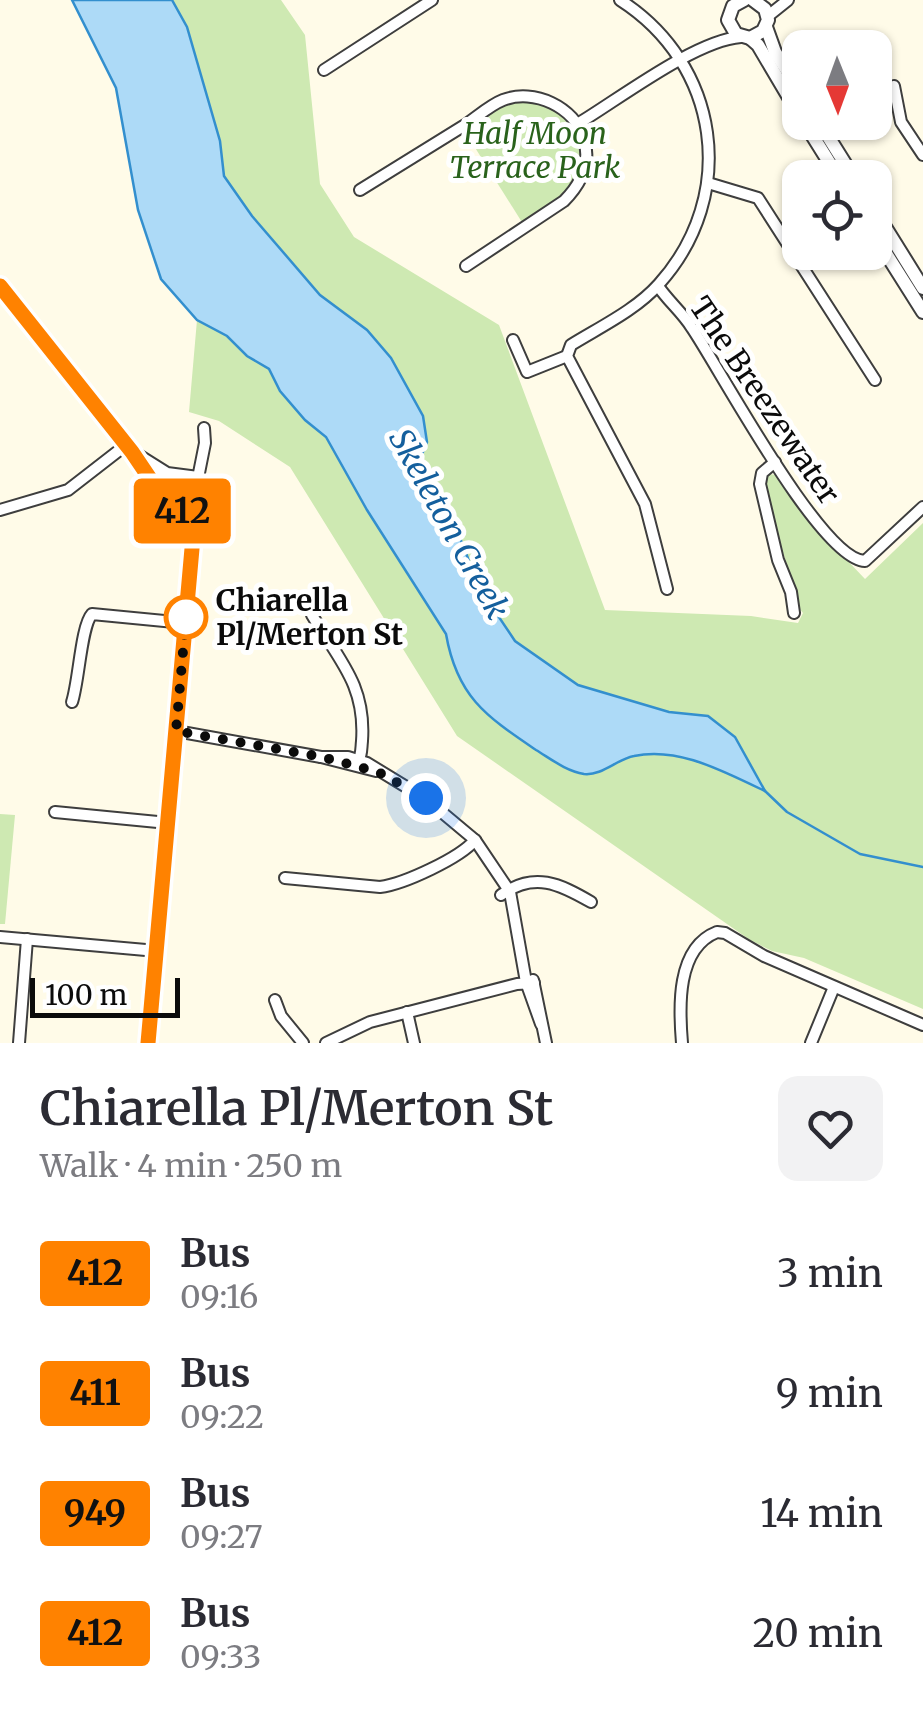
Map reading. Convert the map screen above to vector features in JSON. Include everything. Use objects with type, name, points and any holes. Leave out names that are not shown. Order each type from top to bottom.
[{"type":"street","points":[[324,70],[432,0]]},
{"type":"street","points":[[620,0],[651,23],[672,46],[694,81],[706,120],[708,183],[689,242],[658,286],[571,345],[567,356],[645,504],[667,589]]},
{"type":"street","points":[[708,45],[728,10],[754,0],[782,63]]},
{"type":"street","points":[[578,124],[708,45],[760,35],[788,0]]},
{"type":"street","points":[[728,10],[732,30],[758,45],[782,86]]},
{"type":"street","points":[[894,86],[901,122],[923,156]]},
{"type":"street","points":[[360,190],[502,100],[538,98],[566,112],[578,124],[587,152],[575,190],[466,266]]},
{"type":"street","points":[[708,183],[758,198],[875,380]]},
{"type":"street","points":[[892,238],[923,288]]},
{"type":"street","points":[[892,263],[923,312]]},
{"type":"street","points":[[0,286],[159,492],[184,512],[194,526]]},
{"type":"street","name":"The Breezewater","points":[[658,286],[692,328],[810,517],[845,553],[865,561],[923,507]]},
{"type":"street","points":[[512,340],[526,372],[567,356]]},
{"type":"street","points":[[148,1043],[204,428]]},
{"type":"street","points":[[129,449],[157,470],[198,478]]},
{"type":"street","points":[[0,510],[68,490],[129,449]]},
{"type":"street","points":[[775,462],[762,474],[760,484],[794,613]]},
{"type":"street","points":[[72,702],[79,680],[84,624],[92,614],[185,623]]},
{"type":"street","points":[[312,615],[358,691],[364,713],[356,762]]},
{"type":"street","points":[[176,731],[356,762],[426,798],[454,822],[506,892],[546,1043]]},
{"type":"street","points":[[56,812],[168,823]]},
{"type":"street","points":[[285,878],[395,885],[470,843]]},
{"type":"street","points":[[506,892],[555,882],[591,902]]},
{"type":"street","points":[[682,1043],[679,1002],[684,974],[704,940],[714,933],[725,933],[754,952],[923,1025]]},
{"type":"street","points":[[0,937],[156,951]]},
{"type":"street","points":[[20,1043],[26,940]]},
{"type":"street","points":[[326,1043],[357,1026],[529,984]]},
{"type":"street","points":[[810,1043],[834,987]]},
{"type":"street","points":[[275,1000],[281,1016],[302,1043]]},
{"type":"street","points":[[407,1012],[414,1043]]},
{"type":"green space","points":[[120,0],[281,0],[305,35],[320,184],[354,237],[499,325],[605,610],[751,616],[798,623],[803,613],[766,495],[763,482],[767,474],[779,475],[808,519],[865,579],[923,523],[923,1009],[804,958],[772,951],[750,940],[457,736],[290,467],[219,421],[189,412],[197,320],[222,252]]},
{"type":"green space","name":"Half Moon Terrace Park","points":[[526,96],[566,112],[587,152],[575,190],[525,227],[462,127],[502,100]]},
{"type":"green space","points":[[0,814],[15,815],[5,924],[0,924]]},
{"type":"water","points":[[72,0],[172,0],[187,27],[220,141],[224,176],[252,216],[320,295],[367,330],[391,358],[423,416],[427,442],[416,469],[420,500],[460,538],[480,589],[515,641],[578,685],[669,712],[708,716],[735,737],[765,791],[702,763],[668,755],[634,756],[597,772],[577,772],[518,738],[476,703],[458,674],[446,634],[326,437],[280,391],[269,369],[247,356],[227,336],[197,320],[161,279],[138,210],[116,88]]},
{"type":"waterway","name":"Skeleton Creek","points":[[764,790],[787,812],[860,854],[923,867]]},
{"type":"bus line","name":"412","points":[[0,286],[132,452],[159,492],[184,512],[194,526],[148,1043]]},
{"type":"place","name":"Chiarella Pl/Merton St","points":[[186,617]]},
{"type":"route","points":[[186,617],[176,731],[322,757],[378,772],[426,798]]}]
